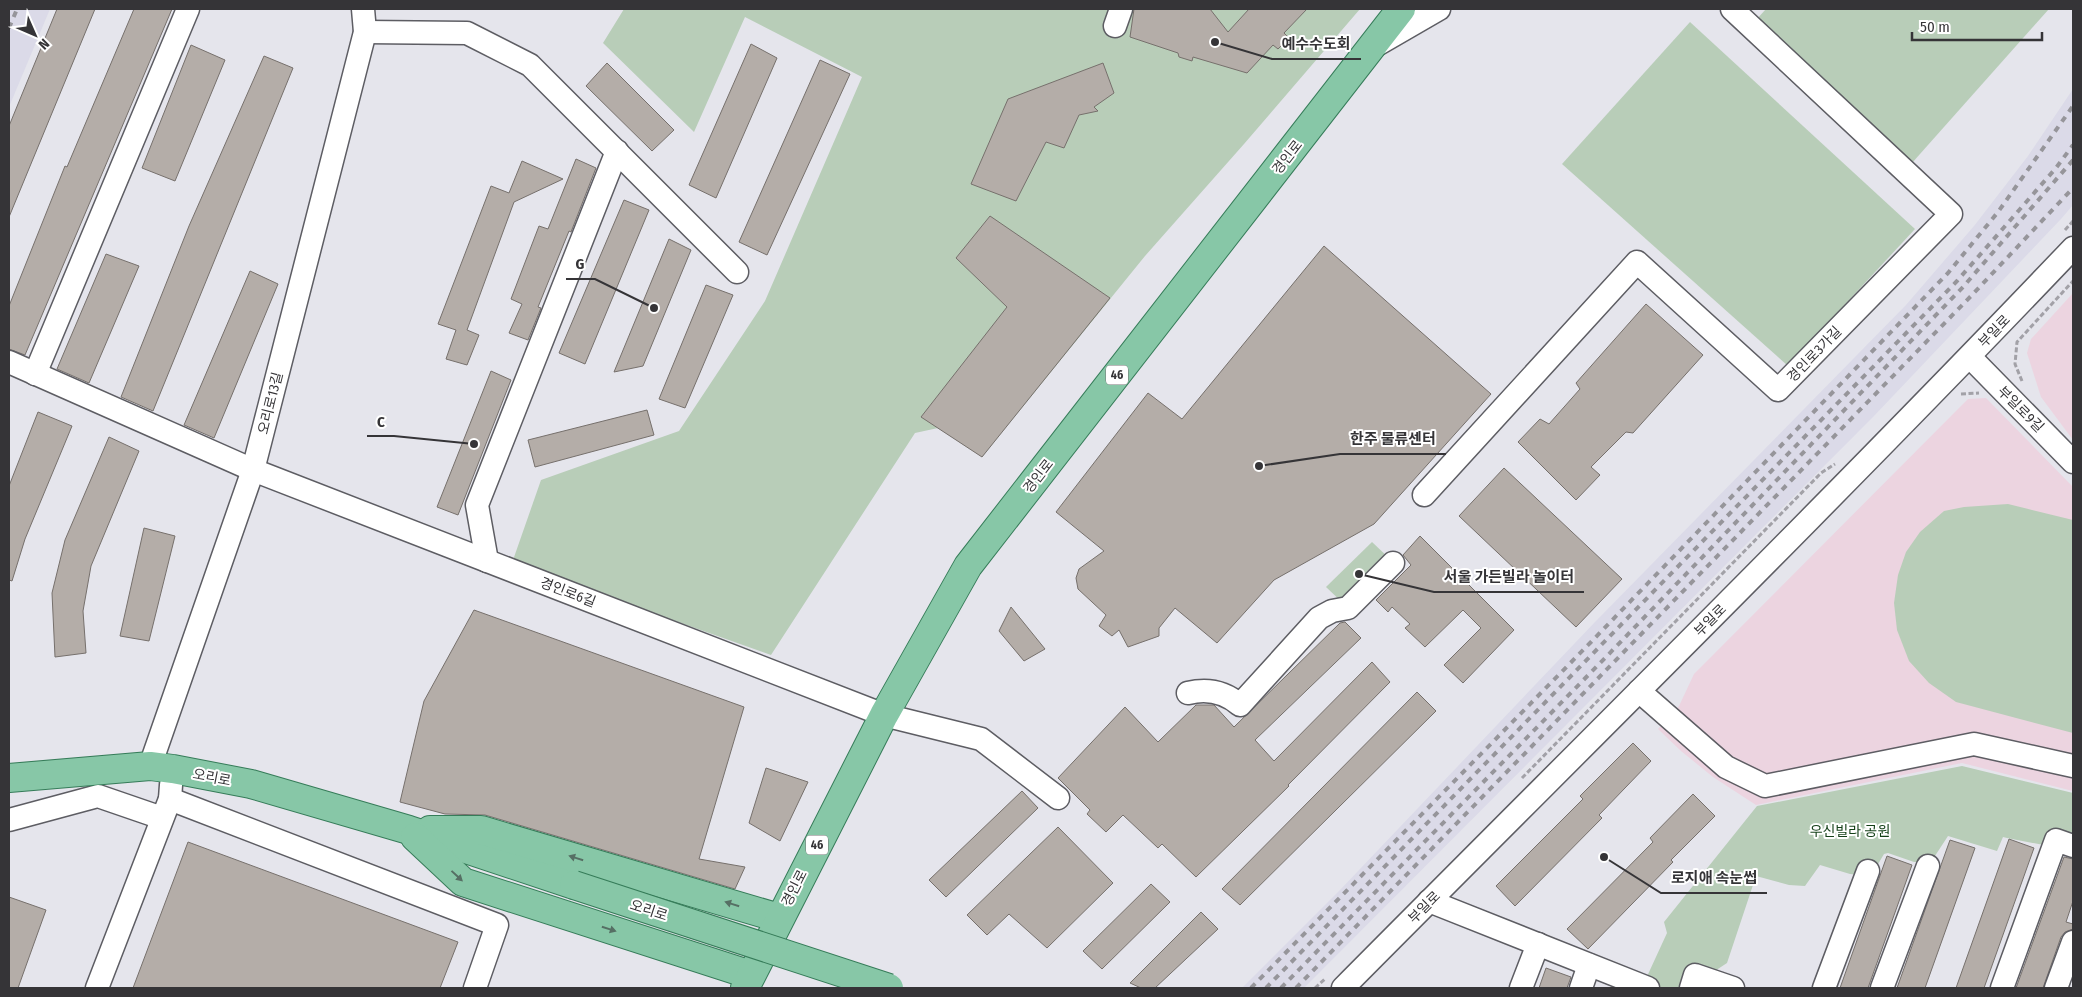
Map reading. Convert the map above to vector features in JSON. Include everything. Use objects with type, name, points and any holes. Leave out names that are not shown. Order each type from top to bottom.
[{"type":"main road","name":"경인로","points":[[748,982],[884,714],[968,566],[1401,9]]},
{"type":"main road","name":"오리로","points":[[9,778],[162,768],[251,784],[408,830],[889,988]]},
{"type":"main road","name":"오리로","points":[[408,830],[481,830],[779,918]]},
{"type":"main road","name":"오리로","points":[[408,830],[463,882],[748,982]]},
{"type":"street","points":[[36,374],[188,9]]},
{"type":"street","name":"오리로13길","points":[[97,988],[166,809],[162,768],[253,470],[365,32],[363,9]]},
{"type":"street","points":[[1372,48],[1439,9]]},
{"type":"street","name":"경인로3가길","points":[[1424,494],[1637,262],[1778,390],[1951,214],[1732,9]]},
{"type":"street","points":[[365,32],[467,33],[530,65],[737,272]]},
{"type":"street","points":[[487,561],[477,505],[617,152]]},
{"type":"street","name":"부일로","points":[[1336,981],[1429,901],[1970,356],[2067,241]]},
{"type":"street","name":"부일로9길","points":[[1970,356],[2073,462]]},
{"type":"street","name":"경인로6길","points":[[9,362],[253,470],[487,561],[884,714],[982,738],[1058,798]]},
{"type":"street","points":[[1188,693],[1203,689],[1230,696],[1240,705],[1319,618],[1332,611],[1348,608],[1393,563]]},
{"type":"street","points":[[1639,691],[1726,767],[1765,786],[1974,744],[2073,766]]},
{"type":"street","points":[[9,820],[98,796],[166,809],[497,925],[474,988]]},
{"type":"street","points":[[2002,988],[2056,840],[2073,846]]},
{"type":"street","points":[[1882,988],[1928,866]]},
{"type":"street","points":[[1824,988],[1868,871]]},
{"type":"street","points":[[1429,901],[1590,964],[1645,988]]},
{"type":"street","points":[[2056,988],[2073,942]]},
{"type":"street","points":[[1522,988],[1538,944]]},
{"type":"street","points":[[1581,988],[1590,964]]},
{"type":"street","points":[[1691,988],[1695,975],[1733,988]]},
{"type":"path","points":[[2067,241],[2073,221]]},
{"type":"path","points":[[2015,364],[2017,342],[2073,281]]},
{"type":"path","points":[[1955,400],[1962,393],[1988,392]]},
{"type":"path","points":[[1516,784],[1821,473],[1840,460]]},
{"type":"path","points":[[1315,988],[1336,981]]},
{"type":"shaded area","points":[[9,9],[50,9],[9,107]]},
{"type":"shaded area","points":[[2073,89],[2073,205],[2061,219],[1874,416],[1304,988],[1242,988],[1340,890],[1595,622],[1906,305],[1974,226],[2028,156]]},
{"type":"shaded area","points":[[2073,293],[2073,440],[2041,397],[2027,353],[2031,339]]},
{"type":"shaded area","points":[[1986,398],[2073,487],[2073,791],[1962,763],[1756,805],[1713,777],[1658,729],[1679,706],[1694,674],[1968,399]]},
{"type":"green space","points":[[624,9],[1360,9],[1145,256],[982,457],[938,428],[915,433],[771,655],[512,563],[541,480],[679,431],[765,301],[862,77],[745,17],[694,132],[603,43]]},
{"type":"green space","points":[[1766,9],[2049,9],[1912,163],[1756,20]]},
{"type":"green space","points":[[1690,22],[1915,229],[1788,366],[1562,164]]},
{"type":"green space","points":[[2008,504],[2073,520],[2073,733],[1956,702],[1929,683],[1909,661],[1897,630],[1894,603],[1898,575],[1906,552],[1920,532],[1944,511],[1964,507]]},
{"type":"green space","points":[[1372,542],[1391,560],[1346,606],[1326,587]]},
{"type":"green space","name":"우신빌라 공원","points":[[1962,766],[2073,793],[2073,857],[2049,846],[2003,837],[1997,851],[1948,836],[1931,862],[1914,862],[1888,853],[1884,854],[1871,876],[1850,874],[1820,865],[1805,886],[1789,885],[1756,876],[1727,963],[1689,988],[1656,988],[1644,983],[1667,933],[1664,922],[1757,806]]},
{"type":"building","points":[[57,9],[95,9],[9,217],[9,126]]},
{"type":"building","points":[[134,9],[172,9],[25,355],[9,349],[9,306],[65,166],[67,167]]},
{"type":"building","points":[[1134,9],[1210,9],[1228,32],[1249,9],[1307,9],[1284,33],[1289,38],[1278,49],[1273,45],[1247,73],[1193,57],[1192,61],[1179,57],[1178,53],[1130,37]]},
{"type":"building","points":[[751,44],[777,58],[716,198],[689,185]]},
{"type":"building","points":[[191,45],[225,60],[175,181],[142,168]]},
{"type":"building","points":[[264,56],[293,68],[153,411],[121,397],[189,226]]},
{"type":"building","points":[[820,60],[850,74],[767,255],[739,242]]},
{"type":"building","points":[[607,63],[674,130],[652,151],[586,86]]},
{"type":"building","points":[[1103,63],[1114,93],[1094,107],[1098,111],[1079,115],[1064,148],[1046,142],[1016,201],[971,184],[1008,99]]},
{"type":"building","points":[[576,159],[596,168],[571,232],[569,231],[538,307],[541,308],[528,340],[509,333],[522,304],[511,299],[539,226],[548,229]]},
{"type":"building","points":[[522,161],[563,179],[514,202],[467,330],[479,335],[467,365],[446,359],[456,330],[438,324],[491,186],[509,193]]},
{"type":"building","points":[[624,200],[649,210],[585,364],[559,353]]},
{"type":"building","points":[[990,216],[1110,298],[982,457],[921,417],[1007,307],[956,258]]},
{"type":"building","points":[[669,239],[691,250],[643,366],[614,372]]},
{"type":"building","points":[[1324,246],[1491,394],[1374,524],[1274,580],[1217,643],[1175,608],[1159,628],[1159,636],[1128,647],[1119,630],[1112,636],[1099,626],[1106,615],[1078,589],[1076,578],[1079,569],[1104,551],[1056,512],[1148,393],[1182,419]]},
{"type":"building","points":[[106,254],[139,266],[89,383],[57,369]]},
{"type":"building","points":[[250,271],[278,284],[214,438],[184,425]]},
{"type":"building","points":[[706,285],[733,295],[685,408],[659,399]]},
{"type":"building","points":[[1646,304],[1703,355],[1633,433],[1626,432],[1591,467],[1600,475],[1576,500],[1518,442],[1540,419],[1549,424],[1580,389],[1576,383]]},
{"type":"building","points":[[491,371],[511,380],[458,515],[437,507]]},
{"type":"building","points":[[647,410],[654,435],[535,467],[528,440]]},
{"type":"building","points":[[38,412],[72,426],[25,539],[12,581],[9,580],[9,486]]},
{"type":"building","points":[[109,437],[139,451],[91,566],[83,611],[86,653],[55,657],[52,593],[65,540]]},
{"type":"building","points":[[1504,468],[1622,579],[1576,627],[1459,516]]},
{"type":"building","points":[[144,528],[175,536],[149,641],[120,636]]},
{"type":"building","points":[[1420,536],[1514,630],[1463,683],[1444,665],[1481,628],[1463,610],[1425,647],[1405,628],[1410,624],[1392,607],[1388,612],[1376,600],[1411,565],[1403,555]]},
{"type":"building","points":[[1011,607],[1045,649],[1024,661],[999,631]]},
{"type":"building","points":[[474,610],[744,707],[699,859],[745,867],[735,889],[485,815],[445,814],[400,802],[424,701]]},
{"type":"building","points":[[1345,622],[1361,638],[1255,740],[1274,761],[1372,662],[1390,682],[1289,786],[1196,877],[1162,844],[1158,848],[1123,815],[1106,832],[1087,814],[1090,810],[1058,778],[1125,707],[1158,742],[1196,705],[1214,705],[1234,727],[1340,623]]},
{"type":"building","points":[[1417,692],[1436,711],[1240,905],[1222,889]]},
{"type":"building","points":[[1633,743],[1651,761],[1599,815],[1602,818],[1515,906],[1496,886],[1583,799],[1580,796]]},
{"type":"building","points":[[766,768],[808,782],[780,841],[749,823]]},
{"type":"building","points":[[1022,791],[1038,808],[946,897],[929,880]]},
{"type":"building","points":[[1693,794],[1715,816],[1588,949],[1567,929],[1653,842],[1650,838]]},
{"type":"building","points":[[1058,827],[1113,883],[1047,948],[1009,914],[987,935],[967,915]]},
{"type":"building","points":[[2009,839],[2034,848],[1984,988],[1956,988]]},
{"type":"building","points":[[1950,840],[1975,848],[1925,988],[1897,988]]},
{"type":"building","points":[[188,842],[458,942],[440,988],[133,988]]},
{"type":"building","points":[[1887,856],[1912,865],[1868,988],[1840,988]]},
{"type":"building","points":[[2064,857],[2073,859],[2073,901],[2066,922],[2073,924],[2073,929],[2065,932],[2061,937],[2043,988],[2016,988]]},
{"type":"building","points":[[1151,884],[1170,902],[1102,969],[1083,951]]},
{"type":"building","points":[[9,897],[46,910],[18,988],[9,988]]},
{"type":"building","points":[[1201,912],[1218,929],[1155,988],[1141,988],[1130,983]]},
{"type":"building","points":[[1546,968],[1571,977],[1567,988],[1539,988]]},
{"type":"railway","points":[[9,28],[17,9]]},
{"type":"railway","points":[[1251,988],[1591,642],[1948,273],[1998,212],[2073,106]]},
{"type":"railway","points":[[1266,988],[1957,281],[2056,168],[2073,145]]},
{"type":"railway","points":[[1281,988],[1607,656],[1963,287],[2073,160]]},
{"type":"railway","points":[[1296,988],[1972,295],[2073,188]]},
{"type":"place","name":"예수수도회","points":[[1215,42]]},
{"type":"place","name":"G","points":[[654,308]]},
{"type":"place","name":"C","points":[[474,444]]},
{"type":"place","name":"한주 물류센터","points":[[1259,466]]},
{"type":"place","name":"서울 가든빌라 놀이터","points":[[1359,574]]},
{"type":"place","name":"로지애 속눈썹","points":[[1604,857]]}]
